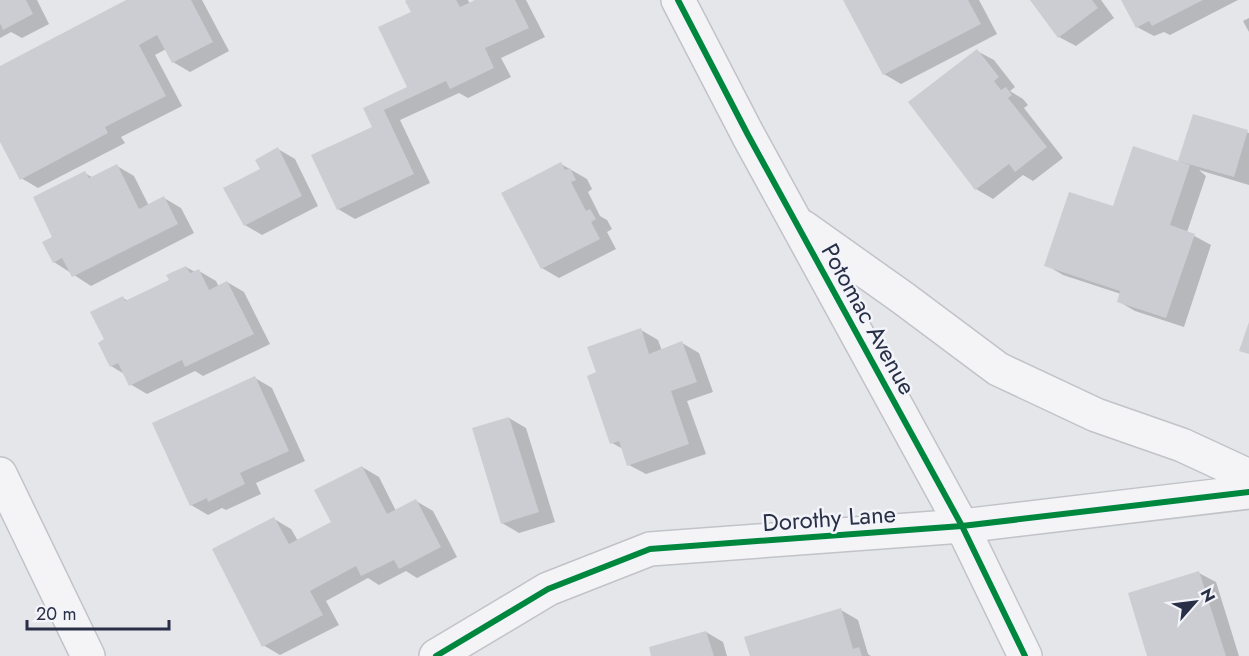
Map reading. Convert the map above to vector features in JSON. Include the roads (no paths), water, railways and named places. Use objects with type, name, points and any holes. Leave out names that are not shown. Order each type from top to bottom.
[{"type":"street","name":"Potomac Avenue","points":[[678,0],[748,135],[962,526],[1025,656]]},
{"type":"street","points":[[796,222],[998,369],[1096,415],[1182,446],[1249,476]]},
{"type":"street","points":[[0,474],[88,656]]},
{"type":"street","name":"Dorothy Lane","points":[[436,656],[548,589],[650,549],[962,526],[1249,492]]}]
